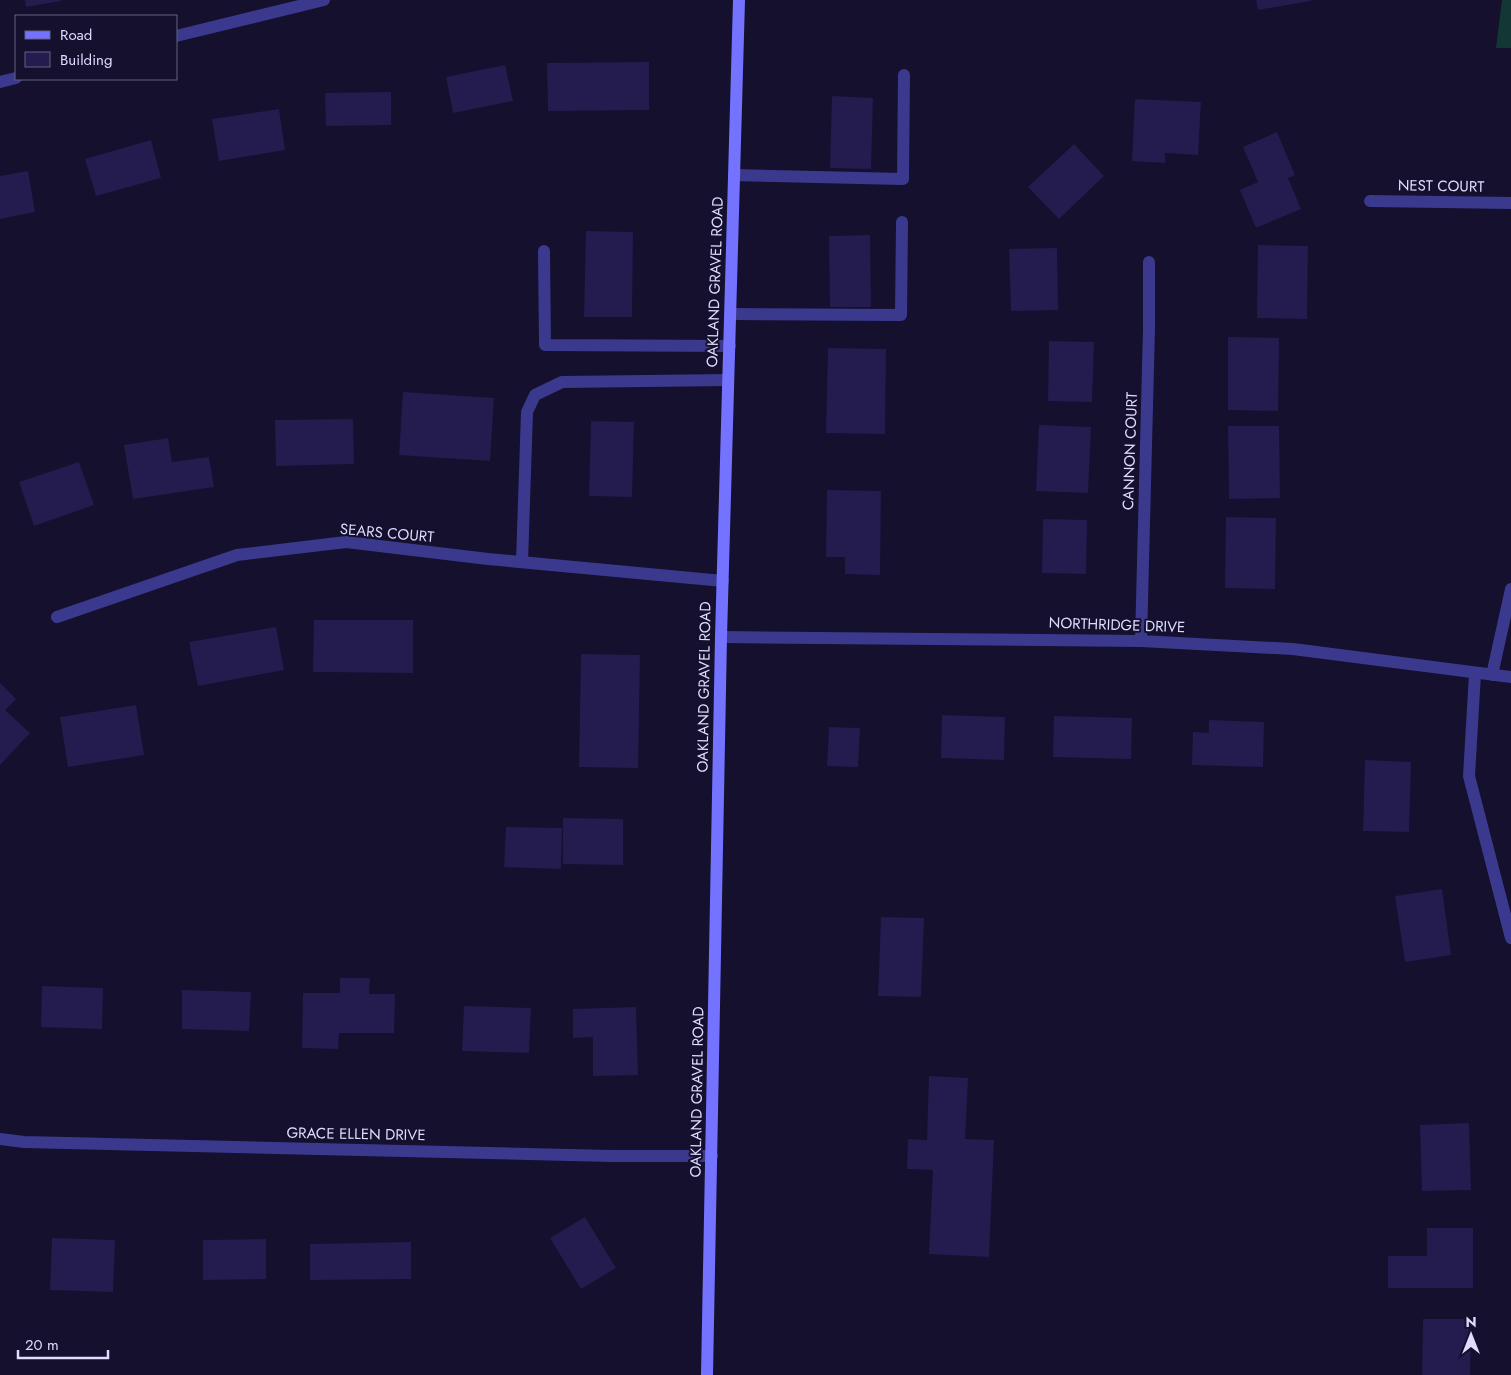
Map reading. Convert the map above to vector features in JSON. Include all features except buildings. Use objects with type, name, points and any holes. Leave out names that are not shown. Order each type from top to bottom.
[{"type":"street","points":[[178,36],[324,0]]},
{"type":"street","name":"OAKLAND GRAVEL ROAD","points":[[707,1375],[721,637],[739,0]]},
{"type":"street","points":[[734,175],[903,179],[904,75]]},
{"type":"street","points":[[0,82],[15,78]]},
{"type":"street","name":"NEST COURT","points":[[1370,201],[1511,204]]},
{"type":"street","points":[[731,314],[901,315],[902,222]]},
{"type":"street","points":[[544,251],[545,345],[730,346]]},
{"type":"street","name":"CANNON COURT","points":[[1141,641],[1149,328],[1148,262]]},
{"type":"street","points":[[522,562],[527,412],[535,395],[562,382],[728,380]]},
{"type":"street","name":"SEARS COURT","points":[[57,617],[237,555],[346,542],[522,562],[723,581]]},
{"type":"street","points":[[1492,675],[1511,589]]},
{"type":"street","name":"NORTHRIDGE DRIVE","points":[[721,637],[1141,641],[1293,649],[1475,674],[1511,677]]},
{"type":"street","points":[[1475,674],[1469,776],[1511,938]]},
{"type":"street","name":"GRACE ELLEN DRIVE","points":[[0,1139],[24,1142],[388,1152],[712,1156]]},
{"type":"green space","points":[[1502,0],[1511,0],[1511,48],[1496,48]]}]
